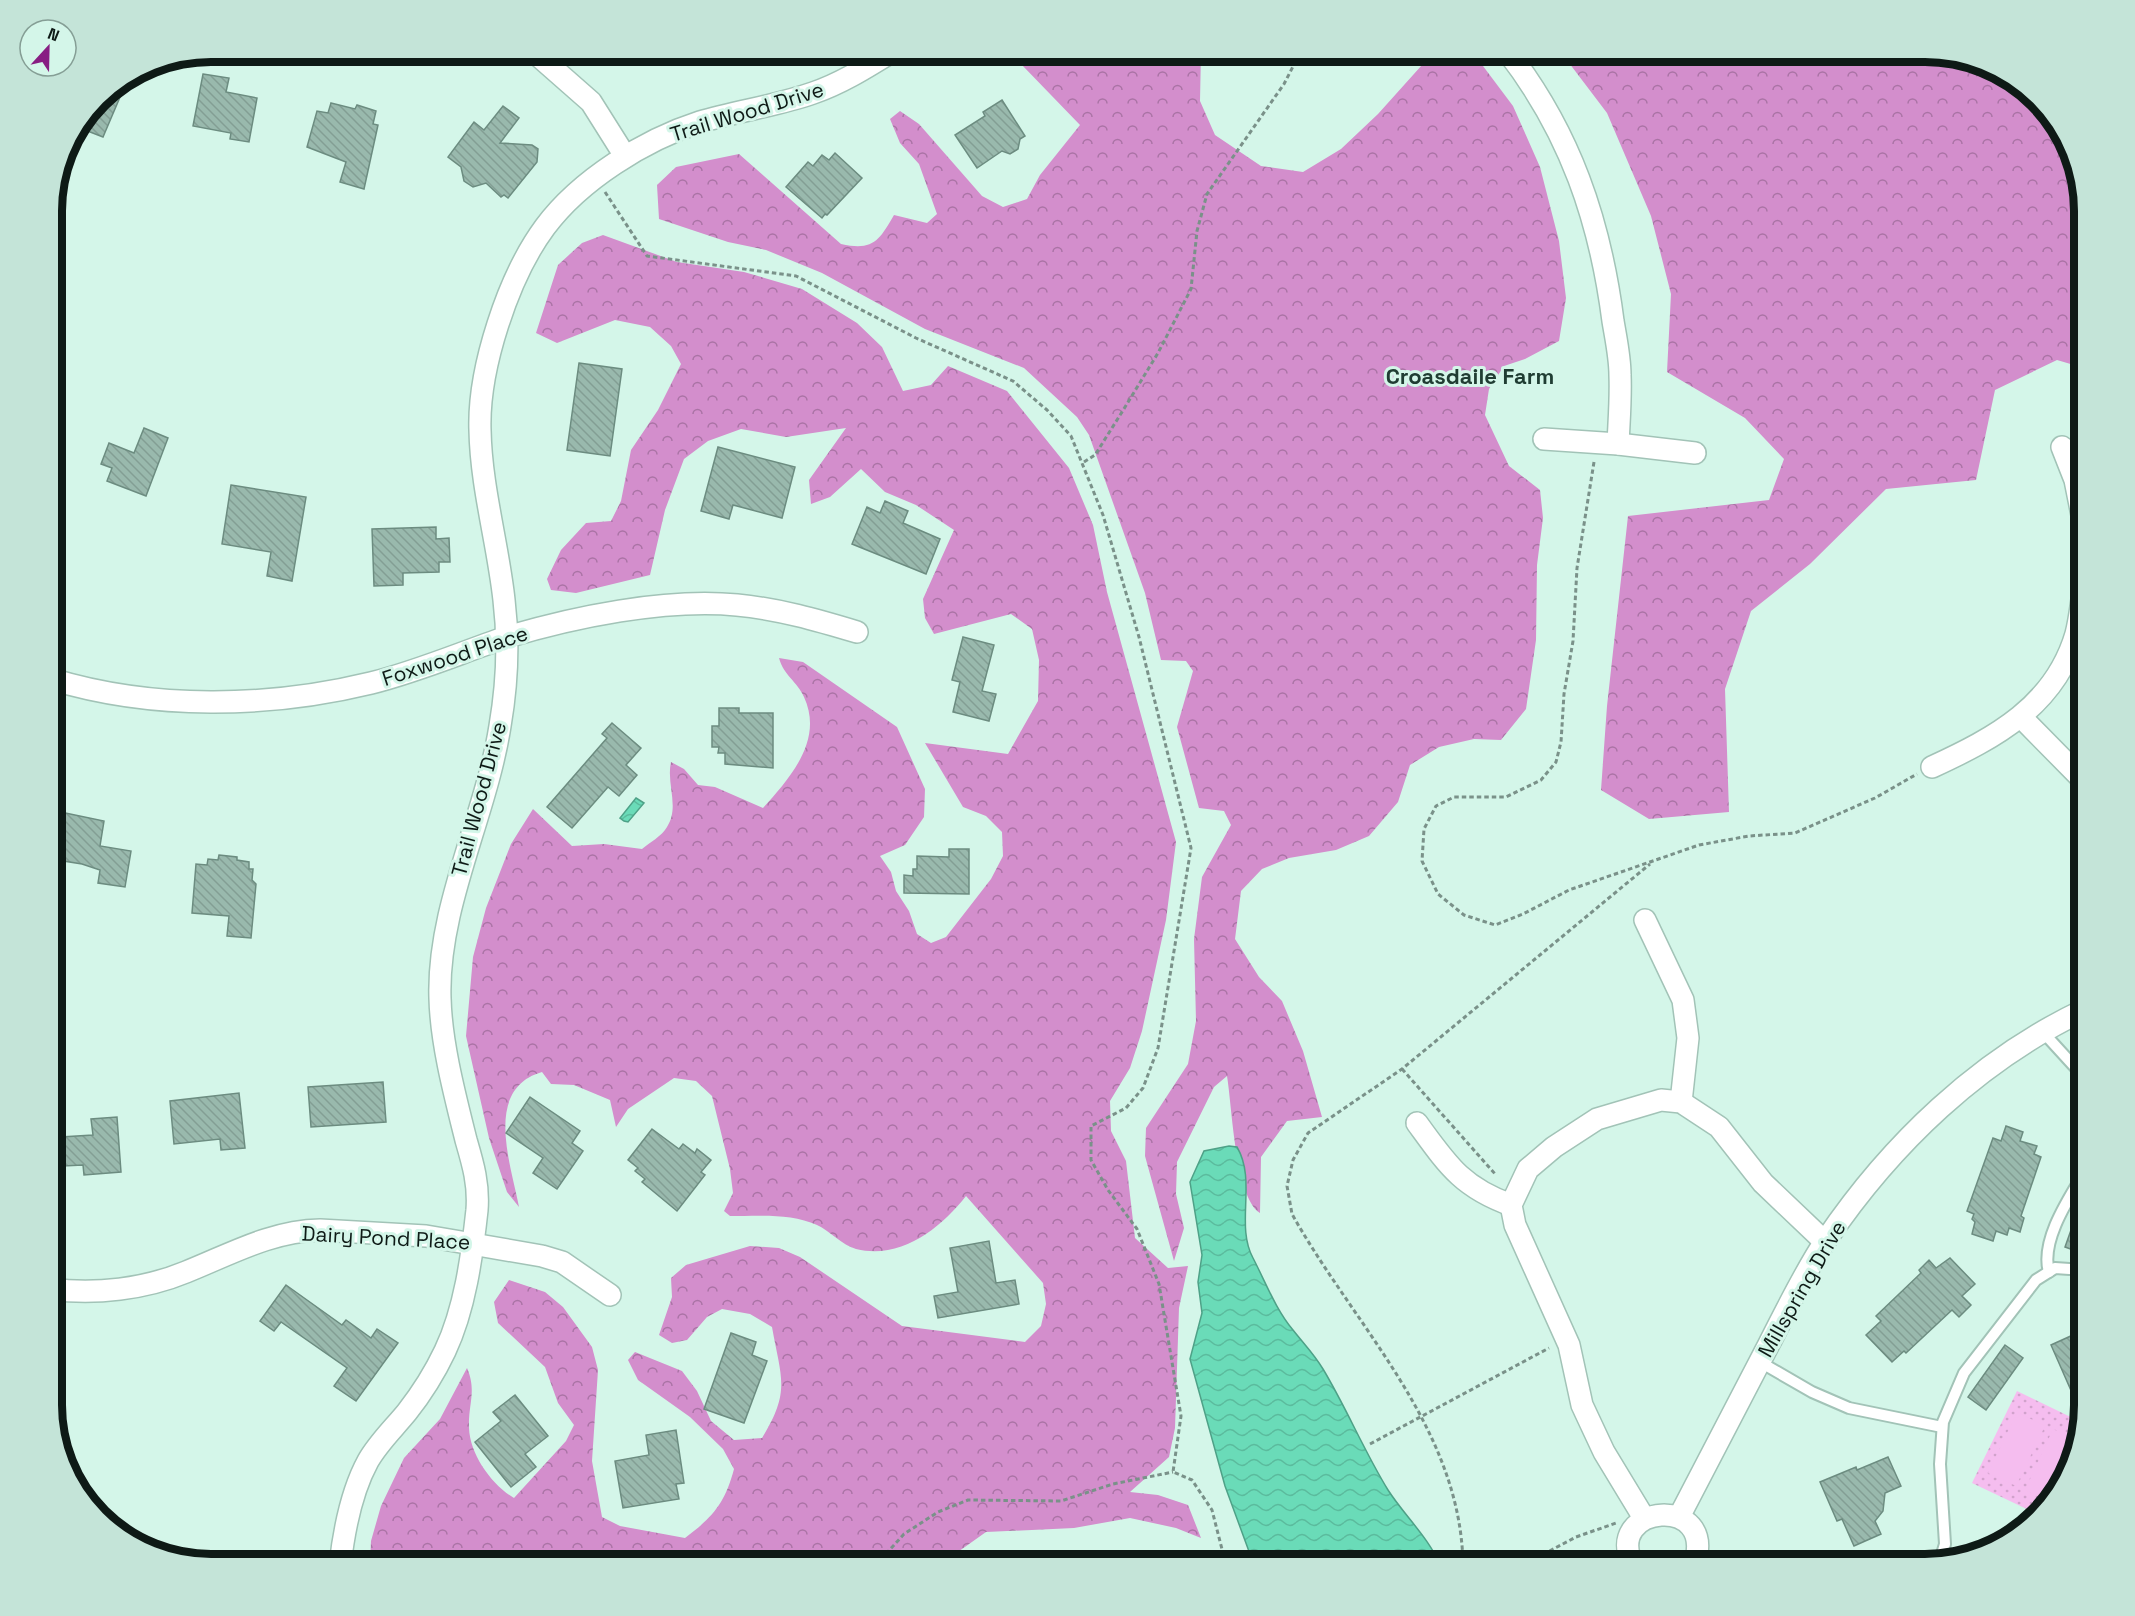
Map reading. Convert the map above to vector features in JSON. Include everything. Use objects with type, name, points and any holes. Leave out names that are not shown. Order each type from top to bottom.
[{"type":"street","points":[[546,62],[591,102],[625,156]]},
{"type":"street","name":"Trail Wood Drive","points":[[342,1554],[348,1517],[368,1461],[420,1394],[447,1348],[455,1326],[472,1242],[478,1191],[476,1172],[450,1066],[440,997],[450,910],[474,833],[500,726],[506,638],[504,602],[480,435],[485,375],[497,330],[531,250],[554,215],[625,156],[698,123],[818,92],[876,62]]},
{"type":"street","points":[[1516,62],[1536,88],[1572,162],[1597,226],[1610,293],[1620,374],[1607,443]]},
{"type":"street","points":[[1544,440],[1607,443],[1695,453]]},
{"type":"street","points":[[2062,447],[2074,477]]},
{"type":"street","name":"Foxwood Place","points":[[62,682],[156,699],[200,703],[322,693],[370,683],[506,638],[570,622],[653,607],[691,604],[736,605],[784,612],[857,632]]},
{"type":"street","points":[[1932,767],[1982,744],[2022,718],[2057,675],[2074,638]]},
{"type":"street","points":[[2022,718],[2074,771]]},
{"type":"street","points":[[1645,921],[1683,1000],[1688,1038],[1681,1102]]},
{"type":"street","name":"Millspring Drive","points":[[1679,1517],[1825,1242],[1891,1157],[1967,1084],[2042,1030],[2074,1015]]},
{"type":"street","points":[[1644,1518],[1604,1452],[1582,1405],[1566,1339],[1515,1226],[1515,1197],[1528,1169],[1554,1147],[1597,1119],[1661,1101],[1681,1102],[1719,1127],[1763,1183],[1825,1242]]},
{"type":"street","points":[[1417,1123],[1445,1162],[1464,1182],[1490,1198],[1515,1197]]},
{"type":"street","name":"Dairy Pond Place","points":[[62,1290],[82,1293],[168,1279],[258,1241],[303,1230],[426,1236],[472,1242],[562,1262],[610,1295]]},
{"type":"street","points":[[1630,1554],[1628,1547],[1630,1535],[1644,1518],[1668,1514],[1679,1517],[1695,1533],[1698,1544],[1696,1554]]},
{"type":"lane","points":[[2042,1030],[2074,1066]]},
{"type":"lane","points":[[2049,1272],[2049,1246],[2061,1212],[2074,1190]]},
{"type":"lane","points":[[1942,1553],[1945,1544],[1940,1464],[1942,1427],[1964,1373],[2036,1280],[2055,1268],[2074,1269]]},
{"type":"lane","points":[[1760,1362],[1849,1408],[1942,1427]]},
{"type":"path","points":[[1084,462],[1095,455],[1122,412],[1158,353],[1191,290],[1197,231],[1207,194],[1284,84],[1295,62]]},
{"type":"path","points":[[596,178],[647,256],[796,276],[916,338],[1013,381],[1047,410],[1071,436],[1084,462],[1103,515],[1139,637],[1191,848],[1158,1048],[1143,1088],[1126,1108],[1091,1126],[1091,1160],[1108,1190],[1137,1229],[1159,1284],[1181,1416],[1173,1473]]},
{"type":"path","points":[[1607,443],[1577,568],[1573,641],[1564,694],[1561,742],[1556,762],[1541,780],[1506,797],[1454,797],[1436,806],[1424,829],[1422,861],[1438,894],[1464,915],[1495,925],[1523,914],[1569,890],[1699,845],[1749,836],[1795,833],[1875,798],[1932,767]]},
{"type":"path","points":[[1463,1554],[1462,1534],[1456,1501],[1442,1458],[1399,1379],[1292,1214],[1287,1186],[1293,1160],[1308,1133],[1402,1068],[1652,863]]},
{"type":"path","points":[[1402,1068],[1515,1197]]},
{"type":"path","points":[[1370,1444],[1566,1339]]},
{"type":"path","points":[[886,1554],[904,1534],[938,1512],[968,1500],[1061,1501],[1113,1484],[1173,1473],[1192,1480],[1212,1510],[1223,1554]]},
{"type":"path","points":[[1544,1554],[1576,1537],[1614,1523],[1644,1518]]},
{"type":"green space","points":[[1017,62],[1201,62],[1200,101],[1215,135],[1261,166],[1303,172],[1341,149],[1378,114],[1422,65],[1432,62],[1480,62],[1513,106],[1540,167],[1559,241],[1566,298],[1559,341],[1525,359],[1504,366],[1489,389],[1485,415],[1509,466],[1540,490],[1543,518],[1537,565],[1536,640],[1526,709],[1501,740],[1474,739],[1439,747],[1410,765],[1398,802],[1369,836],[1336,850],[1289,858],[1262,869],[1241,891],[1235,939],[1259,977],[1282,1001],[1303,1051],[1322,1117],[1287,1121],[1261,1157],[1260,1213],[1252,1204],[1240,1171],[1227,1076],[1214,1087],[1177,1162],[1176,1194],[1184,1228],[1174,1261],[1145,1156],[1146,1128],[1188,1064],[1196,1021],[1194,939],[1202,877],[1231,825],[1224,811],[1199,808],[1177,727],[1193,671],[1186,661],[1161,660],[1145,593],[1089,435],[1077,417],[1024,368],[925,329],[822,273],[766,250],[728,242],[659,219],[657,185],[676,167],[739,154],[841,244],[861,246],[874,242],[894,215],[927,223],[937,214],[919,164],[900,143],[890,119],[900,111],[919,124],[982,196],[1003,207],[1027,199],[1040,175],[1080,125]]},
{"type":"green space","points":[[1568,62],[1924,62],[1953,64],[1990,77],[2015,92],[2030,105],[2043,120],[2058,145],[2072,191],[2074,365],[2057,360],[1995,390],[1976,480],[1886,489],[1810,564],[1751,611],[1725,689],[1729,812],[1649,819],[1601,790],[1607,706],[1628,516],[1769,500],[1784,459],[1745,418],[1667,372],[1671,294],[1651,216],[1607,113]]},
{"type":"green space","points":[[603,235],[677,262],[744,272],[802,289],[857,323],[882,347],[903,391],[931,385],[948,366],[1007,391],[1069,468],[1093,525],[1107,592],[1176,842],[1166,920],[1142,1031],[1130,1068],[1110,1101],[1111,1131],[1126,1161],[1135,1238],[1168,1268],[1188,1266],[1179,1308],[1175,1428],[1169,1457],[1130,1492],[1158,1495],[1188,1505],[1201,1538],[1176,1528],[1130,1518],[1074,1528],[986,1532],[955,1554],[370,1554],[371,1541],[381,1506],[404,1458],[440,1419],[467,1368],[472,1391],[469,1428],[473,1448],[490,1477],[514,1498],[566,1441],[574,1425],[558,1403],[545,1367],[498,1323],[494,1302],[509,1280],[545,1292],[563,1307],[592,1347],[598,1370],[592,1461],[602,1517],[620,1526],[685,1538],[717,1508],[734,1469],[723,1449],[690,1417],[638,1380],[628,1360],[635,1352],[682,1371],[697,1391],[711,1421],[734,1440],[762,1438],[777,1408],[781,1384],[772,1327],[750,1314],[722,1309],[707,1317],[687,1340],[672,1343],[659,1335],[672,1297],[671,1278],[686,1265],[750,1246],[779,1248],[800,1257],[902,1326],[1025,1342],[1041,1326],[1046,1304],[1043,1283],[966,1196],[932,1230],[904,1246],[889,1250],[856,1249],[807,1221],[774,1216],[730,1216],[724,1211],[733,1193],[730,1169],[712,1096],[696,1081],[674,1078],[628,1109],[616,1127],[610,1100],[574,1085],[551,1084],[542,1072],[524,1081],[512,1094],[505,1130],[519,1207],[507,1192],[489,1138],[466,1036],[473,957],[486,908],[511,844],[533,809],[572,846],[604,844],[642,849],[662,833],[671,819],[673,803],[670,779],[671,762],[684,769],[698,785],[715,787],[763,808],[793,771],[807,743],[810,728],[809,713],[804,697],[779,658],[803,662],[897,727],[925,789],[924,817],[905,845],[880,856],[891,872],[896,891],[909,911],[917,934],[931,943],[946,937],[991,879],[1003,856],[1002,832],[986,816],[963,807],[925,743],[1008,754],[1038,701],[1039,660],[1032,629],[1011,614],[934,634],[925,618],[923,599],[954,530],[916,505],[885,492],[861,469],[830,497],[811,504],[809,480],[846,428],[786,437],[741,429],[708,441],[684,459],[665,510],[650,575],[576,593],[551,590],[547,579],[561,550],[586,523],[611,521],[621,501],[631,450],[658,410],[681,364],[671,346],[650,327],[615,320],[557,343],[536,333],[558,265],[582,243]]},
{"type":"shaded area","points":[[2017,1391],[2073,1418],[2066,1453],[2058,1471],[2043,1496],[2030,1511],[1972,1483]]},
{"type":"shaded area","points":[[2017,1412],[2045,1426],[2016,1486],[1988,1473]]},
{"type":"shaded area","points":[[2053,1429],[2069,1437],[2066,1453],[2058,1471],[2043,1496],[2042,1498],[2025,1490]]},
{"type":"water","points":[[636,798],[644,803],[628,822],[624,821],[620,818]]},
{"type":"water","points":[[1229,1146],[1237,1147],[1243,1160],[1246,1188],[1246,1232],[1253,1258],[1281,1314],[1323,1369],[1388,1490],[1434,1554],[1250,1554],[1225,1486],[1190,1359],[1202,1313],[1198,1282],[1202,1255],[1190,1182],[1204,1151]]},
{"type":"building","points":[[203,74],[229,78],[226,92],[257,98],[249,142],[230,139],[231,133],[193,126]]},
{"type":"building","points":[[123,91],[103,137],[86,130],[99,112]]},
{"type":"building","points":[[1002,100],[1025,136],[1020,139],[1018,149],[1010,154],[1002,151],[977,168],[955,135],[985,116],[983,112]]},
{"type":"building","points":[[331,103],[355,109],[357,105],[376,111],[373,124],[378,125],[364,189],[340,182],[346,162],[307,147],[317,111],[328,113]]},
{"type":"building","points":[[503,106],[519,118],[500,143],[532,145],[538,149],[537,162],[508,198],[504,195],[501,197],[486,183],[473,187],[464,181],[461,167],[448,157],[474,122],[484,130]]},
{"type":"building","points":[[835,153],[862,178],[822,218],[786,187],[808,162],[813,166],[822,155],[829,160]]},
{"type":"building","points":[[579,363],[622,369],[610,456],[567,450]]},
{"type":"building","points":[[144,428],[168,438],[146,496],[107,481],[112,468],[101,464],[109,443],[134,453]]},
{"type":"building","points":[[718,447],[795,467],[782,518],[733,505],[729,519],[701,511]]},
{"type":"building","points":[[231,485],[306,497],[292,581],[267,576],[271,552],[222,544]]},
{"type":"building","points":[[885,501],[908,511],[903,523],[940,539],[926,574],[852,544],[867,507],[880,513]]},
{"type":"building","points":[[436,527],[436,539],[449,538],[450,562],[439,562],[439,572],[403,573],[403,585],[374,586],[372,529]]},
{"type":"building","points":[[963,637],[994,645],[982,691],[996,694],[989,721],[953,712],[960,682],[952,680]]},
{"type":"building","points":[[719,708],[739,708],[739,713],[773,713],[773,768],[725,764],[725,753],[718,753],[719,747],[712,747],[712,726],[719,726]]},
{"type":"building","points":[[612,723],[641,748],[626,765],[637,775],[619,796],[608,787],[572,828],[547,807],[607,738],[602,734]]},
{"type":"building","points":[[62,812],[104,821],[100,846],[131,851],[125,887],[98,883],[100,870],[62,861]]},
{"type":"building","points":[[949,849],[969,849],[969,894],[904,893],[904,875],[913,876],[913,869],[917,869],[917,856],[949,857]]},
{"type":"building","points":[[219,855],[237,857],[237,860],[249,862],[249,869],[253,869],[252,880],[256,884],[251,938],[227,936],[229,916],[192,913],[196,864],[207,865],[208,859],[218,860]]},
{"type":"building","points":[[383,1082],[386,1122],[311,1127],[308,1087]]},
{"type":"building","points":[[239,1093],[245,1148],[221,1150],[220,1139],[174,1144],[170,1101]]},
{"type":"building","points":[[530,1097],[580,1131],[572,1143],[583,1151],[557,1189],[533,1173],[543,1158],[506,1133]]},
{"type":"building","points":[[117,1117],[121,1172],[84,1175],[83,1165],[63,1166],[62,1137],[93,1135],[91,1119]]},
{"type":"building","points":[[2006,1126],[2023,1132],[2020,1141],[2037,1146],[2034,1154],[2041,1157],[2021,1216],[2024,1218],[2020,1232],[2009,1228],[2007,1235],[1996,1231],[1993,1241],[1972,1234],[1974,1214],[1967,1211],[1993,1138],[2001,1141]]},
{"type":"building","points":[[652,1129],[679,1149],[683,1144],[695,1153],[697,1149],[711,1160],[701,1172],[705,1175],[677,1211],[642,1182],[645,1179],[635,1171],[638,1168],[628,1160]]},
{"type":"building","points":[[2074,1222],[2074,1250],[2065,1247]]},
{"type":"building","points":[[989,1241],[996,1283],[1015,1280],[1019,1304],[938,1318],[934,1296],[958,1292],[950,1248]]},
{"type":"building","points":[[1950,1258],[1975,1284],[1962,1296],[1971,1305],[1959,1317],[1952,1310],[1906,1353],[1904,1351],[1892,1362],[1866,1335],[1881,1321],[1876,1316],[1921,1273],[1919,1270],[1929,1260],[1936,1268]]},
{"type":"building","points":[[286,1285],[342,1325],[346,1320],[371,1338],[377,1329],[398,1343],[356,1401],[334,1386],[347,1368],[281,1322],[274,1331],[260,1321]]},
{"type":"building","points":[[731,1333],[756,1342],[752,1355],[767,1361],[744,1423],[704,1409]]},
{"type":"building","points":[[2074,1335],[2073,1395],[2051,1345]]},
{"type":"building","points":[[2005,1345],[2023,1358],[1986,1410],[1968,1397]]},
{"type":"building","points":[[515,1395],[548,1436],[525,1454],[536,1467],[511,1487],[475,1442],[501,1421],[493,1412]]},
{"type":"building","points":[[676,1430],[684,1483],[676,1484],[679,1499],[623,1508],[615,1461],[649,1455],[646,1435]]},
{"type":"building","points":[[1888,1457],[1901,1486],[1885,1493],[1883,1511],[1875,1521],[1881,1534],[1854,1546],[1842,1519],[1837,1521],[1820,1482]]},
{"type":"district","name":"Croasdaile Farm","points":[[1470,376]]}]
